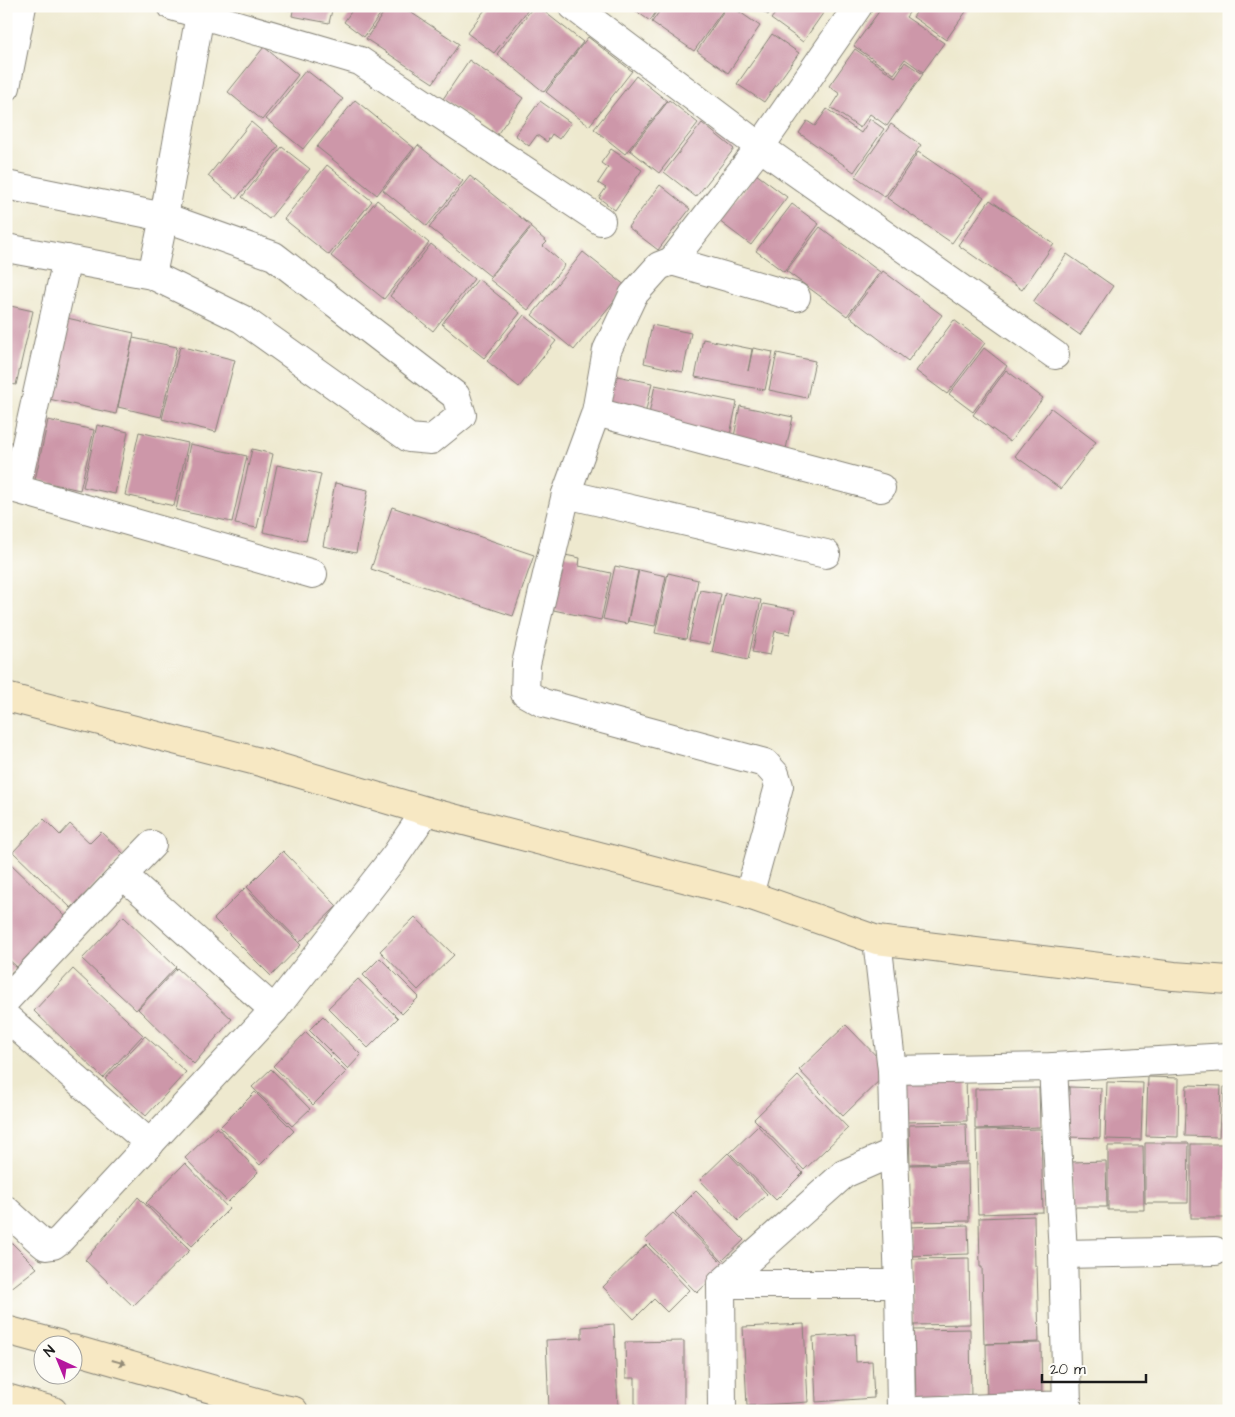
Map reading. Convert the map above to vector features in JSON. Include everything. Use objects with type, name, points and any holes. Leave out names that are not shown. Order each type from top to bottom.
[{"type":"street","points":[[6,87],[22,6]]},
{"type":"street","points":[[172,6],[360,61],[601,221]]},
{"type":"street","points":[[573,6],[760,147],[1055,355]]},
{"type":"street","points":[[749,895],[779,786],[775,774],[764,763],[543,703],[525,693],[526,664],[566,494],[596,412],[607,350],[633,295],[659,266],[672,261],[760,147],[858,6]]},
{"type":"street","points":[[152,274],[200,14]]},
{"type":"street","points":[[6,185],[164,217],[274,256],[456,396],[462,414],[431,440],[409,438],[242,318],[152,274],[6,248]]},
{"type":"street","points":[[67,259],[11,488],[313,574]]},
{"type":"street","points":[[672,261],[796,297]]},
{"type":"street","points":[[596,412],[881,488]]},
{"type":"street","points":[[566,494],[826,554]]},
{"type":"street","points":[[6,697],[264,763],[426,811],[749,895],[877,940],[1174,976],[1229,980]]},
{"type":"street","points":[[6,1210],[40,1242],[46,1246],[53,1245],[274,1010],[395,856],[426,811]]},
{"type":"street","points":[[6,1000],[152,845]]},
{"type":"street","points":[[122,875],[274,1010]]},
{"type":"street","points":[[877,940],[892,1070],[901,1411]]},
{"type":"street","points":[[6,1017],[150,1144]]},
{"type":"street","points":[[892,1070],[1053,1067],[1229,1058]]},
{"type":"street","points":[[918,1411],[1067,1405],[1063,1254],[1053,1067]]},
{"type":"street","points":[[722,1411],[721,1284],[844,1174],[894,1152]]},
{"type":"street","points":[[1063,1254],[1215,1251]]},
{"type":"street","points":[[721,1284],[899,1284]]},
{"type":"street","points":[[6,1330],[32,1337]]},
{"type":"street","points":[[82,1352],[274,1407],[294,1411]]},
{"type":"street","points":[[6,1398],[53,1411]]},
{"type":"building","points":[[274,6],[291,6],[290,10]]},
{"type":"building","points":[[294,6],[333,6],[329,23],[292,16]]},
{"type":"building","points":[[355,6],[386,6],[364,37],[344,22]]},
{"type":"building","points":[[388,6],[401,6],[459,44],[433,83],[366,39]]},
{"type":"building","points":[[488,6],[531,6],[494,53],[467,33]]},
{"type":"building","points":[[534,6],[537,6],[583,42],[544,92],[497,54]]},
{"type":"building","points":[[629,6],[660,6],[650,21]]},
{"type":"building","points":[[663,6],[726,6],[694,51],[652,22]]},
{"type":"building","points":[[727,6],[731,6],[760,26],[728,73],[697,51]]},
{"type":"building","points":[[756,6],[775,6],[768,15]]},
{"type":"building","points":[[781,6],[828,6],[803,42],[771,19]]},
{"type":"building","points":[[883,6],[914,6],[906,17],[944,43],[923,72],[905,59],[894,74],[854,46]]},
{"type":"building","points":[[921,6],[970,6],[946,40],[913,17]]},
{"type":"building","points":[[772,34],[799,53],[764,102],[737,84]]},
{"type":"building","points":[[588,37],[632,71],[589,126],[546,92]]},
{"type":"building","points":[[264,47],[298,75],[262,120],[228,92]]},
{"type":"building","points":[[855,49],[895,77],[905,62],[923,74],[887,126],[870,114],[860,128],[831,108],[840,94],[829,86]]},
{"type":"building","points":[[469,60],[523,98],[496,136],[443,99]]},
{"type":"building","points":[[306,70],[343,99],[303,149],[266,119]]},
{"type":"building","points":[[636,76],[667,101],[625,154],[594,129]]},
{"type":"building","points":[[355,100],[414,148],[377,195],[317,147]]},
{"type":"building","points":[[669,100],[698,123],[659,173],[630,150]]},
{"type":"building","points":[[540,101],[571,123],[559,139],[552,134],[547,142],[537,135],[529,146],[515,135]]},
{"type":"building","points":[[827,109],[861,133],[870,119],[884,129],[854,172],[799,133],[807,121],[815,126]]},
{"type":"building","points":[[251,122],[279,146],[236,199],[208,176]]},
{"type":"building","points":[[702,123],[734,149],[696,197],[664,172]]},
{"type":"building","points":[[891,124],[921,145],[885,197],[855,176]]},
{"type":"building","points":[[418,145],[463,181],[427,226],[383,190]]},
{"type":"building","points":[[282,147],[310,169],[269,219],[242,197]]},
{"type":"building","points":[[611,149],[642,170],[615,210],[599,198],[606,188],[598,183],[608,168],[601,163]]},
{"type":"building","points":[[918,152],[984,197],[952,243],[887,198]]},
{"type":"building","points":[[327,165],[372,201],[329,255],[284,219]]},
{"type":"building","points":[[756,174],[787,197],[751,245],[719,221]]},
{"type":"building","points":[[470,176],[531,226],[490,276],[429,227]]},
{"type":"building","points":[[660,185],[690,209],[658,250],[628,227]]},
{"type":"building","points":[[377,200],[429,243],[384,299],[331,256]]},
{"type":"building","points":[[990,200],[1054,244],[1022,290],[958,245]]},
{"type":"building","points":[[792,204],[819,224],[784,272],[756,251]]},
{"type":"building","points":[[820,227],[880,272],[847,316],[786,271]]},
{"type":"building","points":[[531,228],[547,242],[543,246],[565,265],[528,310],[489,279]]},
{"type":"building","points":[[431,244],[474,279],[433,331],[390,296]]},
{"type":"building","points":[[583,252],[626,286],[574,350],[532,315]]},
{"type":"building","points":[[1067,254],[1113,286],[1080,335],[1033,302]]},
{"type":"building","points":[[883,271],[942,315],[908,361],[849,316]]},
{"type":"building","points":[[478,279],[520,313],[484,358],[442,324]]},
{"type":"building","points":[[6,305],[33,311],[16,385],[6,383]]},
{"type":"building","points":[[524,315],[556,341],[519,387],[487,361]]},
{"type":"building","points":[[67,318],[134,333],[116,414],[49,399]]},
{"type":"building","points":[[954,320],[985,343],[947,394],[916,371]]},
{"type":"building","points":[[652,325],[691,333],[683,372],[644,363]]},
{"type":"building","points":[[133,338],[177,347],[161,417],[118,407]]},
{"type":"building","points":[[703,339],[752,349],[748,371],[753,348],[773,352],[765,390],[695,377]]},
{"type":"building","points":[[180,346],[235,360],[216,432],[162,419]]},
{"type":"building","points":[[984,348],[1007,366],[973,412],[949,394]]},
{"type":"building","points":[[777,353],[815,361],[807,398],[769,390]]},
{"type":"building","points":[[1006,370],[1043,398],[1010,442],[973,415]]},
{"type":"building","points":[[607,374],[652,383],[644,419],[600,410]]},
{"type":"building","points":[[655,385],[737,402],[728,444],[647,424]]},
{"type":"building","points":[[6,405],[11,406],[7,426],[6,425]]},
{"type":"building","points":[[740,406],[793,417],[784,458],[732,447]]},
{"type":"building","points":[[1051,408],[1096,442],[1061,489],[1015,456]]},
{"type":"building","points":[[48,420],[94,430],[80,490],[35,480]]},
{"type":"building","points":[[97,425],[128,432],[115,494],[83,487]]},
{"type":"building","points":[[139,432],[188,443],[174,506],[125,495]]},
{"type":"building","points":[[190,444],[247,456],[232,522],[176,510]]},
{"type":"building","points":[[252,449],[273,454],[257,528],[235,524]]},
{"type":"building","points":[[277,465],[321,474],[306,541],[263,532]]},
{"type":"building","points":[[335,483],[368,490],[356,553],[323,546]]},
{"type":"building","points":[[392,507],[534,555],[513,616],[371,569]]},
{"type":"building","points":[[555,553],[580,558],[579,566],[611,573],[601,620],[544,608]]},
{"type":"building","points":[[615,566],[638,571],[627,624],[603,619]]},
{"type":"building","points":[[639,570],[666,576],[655,626],[628,621]]},
{"type":"building","points":[[668,573],[698,580],[686,639],[655,633]]},
{"type":"building","points":[[700,590],[721,594],[710,644],[689,640]]},
{"type":"building","points":[[725,593],[761,600],[748,660],[712,652]]},
{"type":"building","points":[[763,604],[795,610],[790,634],[775,631],[770,655],[752,652]]},
{"type":"building","points":[[44,819],[60,835],[70,824],[90,843],[101,832],[124,854],[71,908],[13,852]]},
{"type":"building","points":[[283,851],[337,906],[300,942],[247,887]]},
{"type":"building","points":[[9,862],[65,916],[17,967],[6,957],[6,865]]},
{"type":"building","points":[[245,888],[301,945],[271,976],[214,919]]},
{"type":"building","points":[[123,916],[176,967],[136,1010],[82,959]]},
{"type":"building","points":[[415,917],[454,955],[418,990],[380,951]]},
{"type":"building","points":[[380,958],[419,997],[402,1014],[363,975]]},
{"type":"building","points":[[6,959],[16,968],[6,977]]},
{"type":"building","points":[[177,968],[232,1019],[194,1064],[138,1009]]},
{"type":"building","points":[[73,969],[143,1035],[103,1078],[34,1011]]},
{"type":"building","points":[[358,979],[398,1018],[368,1048],[328,1008]]},
{"type":"building","points":[[323,1016],[361,1055],[348,1069],[309,1030]]},
{"type":"building","points":[[846,1025],[890,1070],[843,1116],[799,1070]]},
{"type":"building","points":[[306,1032],[346,1072],[313,1105],[273,1066]]},
{"type":"building","points":[[145,1036],[186,1072],[146,1116],[105,1079]]},
{"type":"building","points":[[271,1069],[310,1109],[292,1126],[252,1087]]},
{"type":"building","points":[[798,1076],[848,1128],[804,1170],[754,1119]]},
{"type":"building","points":[[966,1076],[967,1121],[902,1122],[901,1077]]},
{"type":"building","points":[[1148,1077],[1179,1078],[1178,1137],[1146,1136]]},
{"type":"building","points":[[1107,1082],[1143,1083],[1141,1140],[1105,1139]]},
{"type":"building","points":[[1187,1085],[1221,1086],[1219,1137],[1185,1136]]},
{"type":"building","points":[[1069,1087],[1101,1088],[1100,1138],[1068,1137]]},
{"type":"building","points":[[1224,1087],[1229,1087],[1229,1136],[1222,1136]]},
{"type":"building","points":[[1039,1088],[1040,1127],[975,1129],[975,1089]]},
{"type":"building","points":[[255,1092],[294,1131],[260,1165],[220,1127]]},
{"type":"building","points":[[966,1124],[967,1162],[910,1164],[909,1125]]},
{"type":"building","points":[[758,1126],[803,1173],[776,1200],[730,1153]]},
{"type":"building","points":[[217,1127],[258,1172],[228,1202],[185,1158]]},
{"type":"building","points":[[1041,1129],[1043,1212],[978,1214],[976,1130]]},
{"type":"building","points":[[1145,1143],[1189,1143],[1188,1203],[1145,1203]]},
{"type":"building","points":[[1191,1144],[1227,1144],[1227,1218],[1191,1218]]},
{"type":"building","points":[[1108,1146],[1143,1146],[1144,1210],[1108,1210]]},
{"type":"building","points":[[728,1153],[767,1194],[739,1221],[700,1180]]},
{"type":"building","points":[[1106,1161],[1107,1207],[1071,1207],[1071,1162]]},
{"type":"building","points":[[185,1163],[229,1209],[192,1246],[146,1203]]},
{"type":"building","points":[[968,1164],[969,1221],[909,1222],[908,1165]]},
{"type":"building","points":[[696,1191],[744,1240],[722,1261],[675,1212]]},
{"type":"building","points":[[138,1197],[190,1250],[133,1306],[85,1260]]},
{"type":"building","points":[[673,1213],[725,1266],[697,1293],[645,1240]]},
{"type":"building","points":[[1034,1216],[1039,1342],[984,1344],[979,1218]]},
{"type":"building","points":[[968,1225],[969,1254],[909,1256],[909,1227]]},
{"type":"building","points":[[6,1239],[37,1268],[6,1292]]},
{"type":"building","points":[[646,1245],[689,1290],[667,1312],[654,1299],[634,1319],[603,1287]]},
{"type":"building","points":[[969,1258],[970,1324],[913,1325],[912,1259]]},
{"type":"building","points":[[614,1324],[618,1406],[549,1409],[546,1340],[582,1338],[582,1327]]},
{"type":"building","points":[[804,1324],[808,1402],[747,1406],[743,1327]]},
{"type":"building","points":[[970,1329],[971,1399],[916,1400],[914,1330]]},
{"type":"building","points":[[855,1334],[856,1362],[872,1361],[874,1398],[816,1402],[813,1337]]},
{"type":"building","points":[[684,1341],[684,1411],[635,1411],[635,1378],[626,1378],[625,1342]]},
{"type":"building","points":[[1041,1343],[1042,1402],[987,1403],[986,1344]]}]
